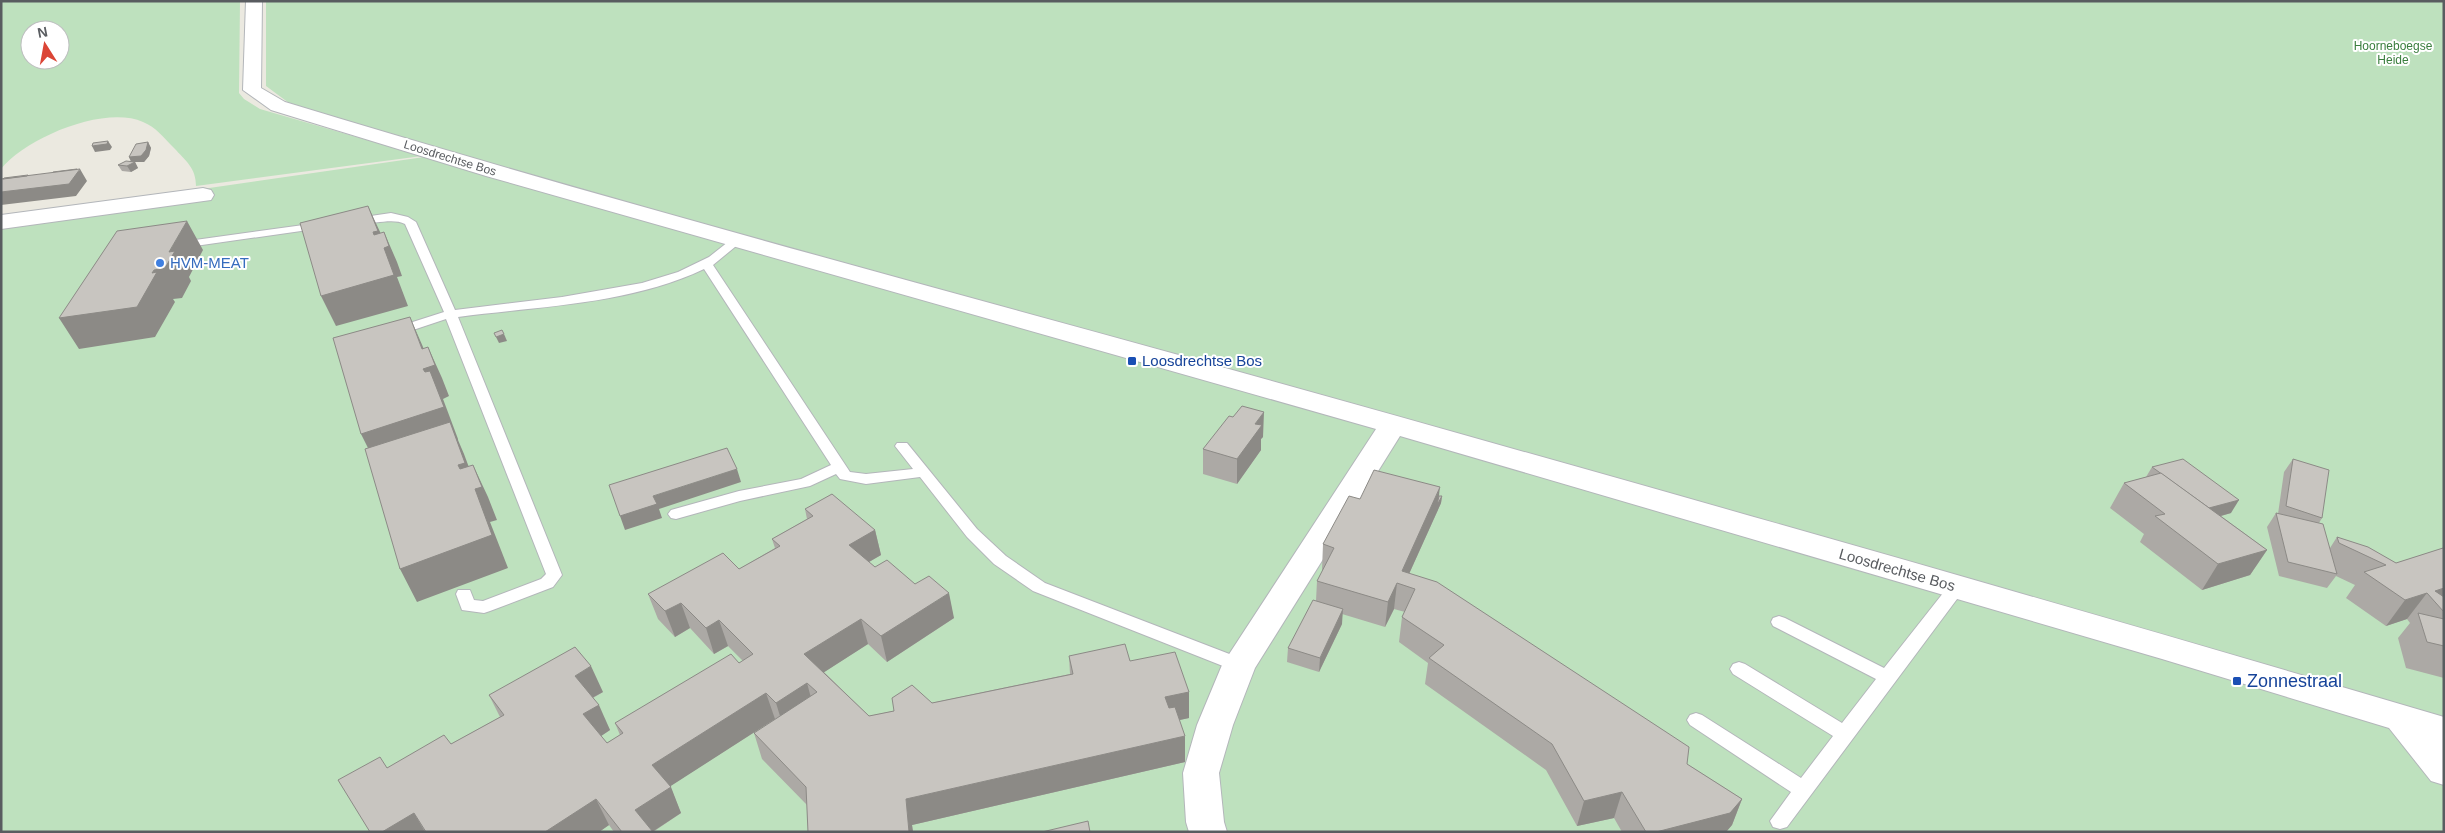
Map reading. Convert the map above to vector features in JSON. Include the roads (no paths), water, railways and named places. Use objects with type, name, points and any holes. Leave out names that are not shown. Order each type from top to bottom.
[{"type":"street","name":"Loosdrechtse Bos","points":[[254,1],[252,90],[278,106],[493,172],[1393,425],[1957,587],[2444,731]]},
{"type":"street","points":[[1,222],[203,195]]},
{"type":"street","points":[[1208,832],[1205,822],[1201,773],[1215,725],[1239,665],[1393,425]]},
{"type":"street","points":[[2400,718],[2444,770]]},
{"type":"lane","points":[[345,223],[392,217],[405,218],[410,222],[451,314],[554,575],[547,583],[484,607],[468,606],[464,594]]},
{"type":"lane","points":[[195,243],[327,225]]},
{"type":"lane","points":[[390,333],[451,314],[539,305],[639,287],[706,265],[726,253],[737,240]]},
{"type":"lane","points":[[706,265],[845,476],[866,479],[924,472]]},
{"type":"lane","points":[[902,446],[972,533],[1000,560],[1039,587],[1239,665]]},
{"type":"lane","points":[[676,514],[739,496],[804,483],[839,467]]},
{"type":"lane","points":[[1780,821],[1888,677],[1903,654],[1957,587]]},
{"type":"lane","points":[[1779,622],[1888,677]]},
{"type":"lane","points":[[1739,669],[1845,734]]},
{"type":"lane","points":[[1696,720],[1804,790]]},
{"type":"place","name":"HVM-MEAT","points":[[160,263]]},
{"type":"place","name":"Loosdrechtse Bos","points":[[1132,361]]},
{"type":"place","name":"Zonnestraal","points":[[2237,681]]},
{"type":"park label","name":"Hoorneboegse Heide","points":[[2393,53]]}]
